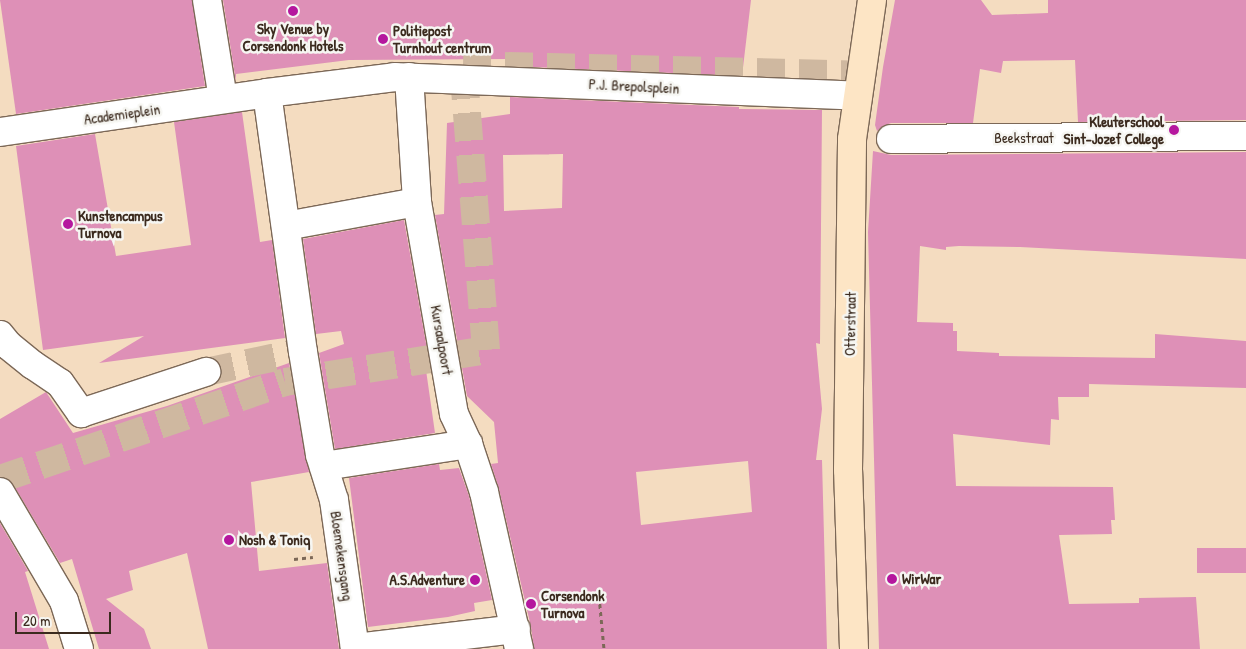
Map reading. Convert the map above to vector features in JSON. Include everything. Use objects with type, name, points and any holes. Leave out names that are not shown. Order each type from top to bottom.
[{"type":"street","points":[[207,0],[214,42],[245,96],[286,226],[417,202],[409,77]]},
{"type":"street","name":"Otterstraat","points":[[854,649],[848,470],[852,139],[872,0]]},
{"type":"street","name":"P.J. Brepolsplein","points":[[245,96],[366,80],[409,77],[858,96]]},
{"type":"street","name":"Academieplein","points":[[0,132],[245,96]]},
{"type":"street","name":"Beekstraat","points":[[891,139],[1246,136]]},
{"type":"street","name":"Kursaalpoort","points":[[390,643],[518,639],[484,492],[468,444],[454,414],[424,233],[417,202]]},
{"type":"street","name":"Bloemekensgang","points":[[286,226],[297,353],[334,500],[355,648],[390,643]]},
{"type":"street","points":[[0,335],[33,366],[60,383],[81,413],[206,372]]},
{"type":"street","points":[[324,466],[468,444]]},
{"type":"street","points":[[0,492],[64,601],[79,649]]},
{"type":"path","points":[[599,596],[604,649]]},
{"type":"building","points":[[0,0],[192,0],[205,86],[16,114]]},
{"type":"building","points":[[223,0],[751,0],[742,76],[509,66],[509,59],[349,60],[236,74],[236,82]]},
{"type":"building","points":[[895,0],[981,0],[992,15],[1048,13],[1048,0],[1246,0],[1246,120],[1078,122],[1075,60],[1003,61],[1001,73],[980,69],[973,123],[891,123],[877,131],[875,125]]},
{"type":"building","points":[[510,97],[739,107],[739,109],[822,110],[820,344],[816,343],[822,409],[816,460],[822,460],[827,649],[534,649],[531,627],[499,489],[491,464],[498,463],[494,422],[467,396],[435,215],[444,214],[447,123],[510,114]],"holes":[[[563,154],[562,208],[504,211],[503,155]],[[748,461],[752,512],[641,525],[636,472]]]},
{"type":"building","name":"Kunstencampus Turnova","points":[[242,112],[260,242],[272,240],[285,338],[99,363],[144,336],[43,350],[16,146],[95,134],[116,256],[191,245],[174,122]]},
{"type":"building","points":[[873,151],[891,155],[1246,152],[1246,259],[1020,247],[959,246],[946,247],[946,250],[920,246],[917,322],[953,323],[953,331],[957,331],[957,351],[999,353],[999,356],[1155,358],[1155,334],[1246,341],[1246,388],[1089,384],[1089,397],[1058,397],[1059,420],[1051,419],[1050,445],[953,434],[956,486],[1113,487],[1115,520],[1111,520],[1112,534],[1059,535],[1069,604],[1139,603],[1139,598],[1196,597],[1200,649],[879,649],[868,232]]},
{"type":"building","points":[[404,220],[429,360],[424,356],[435,433],[335,449],[319,353],[344,344],[341,331],[316,334],[303,239]]},
{"type":"building","points":[[289,363],[309,472],[251,482],[259,571],[327,563],[339,649],[208,649],[187,553],[129,571],[133,590],[106,599],[144,629],[151,649],[99,649],[72,559],[60,563],[13,484],[7,478],[0,476],[0,419],[46,392],[73,433],[167,406]]},
{"type":"building","points":[[439,464],[440,470],[459,468],[469,496],[492,600],[474,603],[475,611],[448,617],[368,627],[349,478]]},
{"type":"building","points":[[0,523],[28,571],[25,572],[49,649],[0,649]]},
{"type":"building","points":[[1197,548],[1246,548],[1246,573],[1197,573]]},
{"type":"tunnel","points":[[0,479],[285,382],[486,350],[463,65],[861,75]]},
{"type":"tunnel","points":[[206,372],[290,354]]},
{"type":"place","name":"Sky Venue by Corsendonk Hotels","points":[[293,11]]},
{"type":"place","name":"Politiepost Turnhout centrum","points":[[383,39]]},
{"type":"place","name":"Kleuterschool Sint-Jozef College","points":[[1174,130]]},
{"type":"place","name":"Kunstencampus Turnova","points":[[68,224]]},
{"type":"place","name":"Nosh & Toniq","points":[[229,540]]},
{"type":"place","name":"WirWar","points":[[892,579]]},
{"type":"place","name":"A.S.Adventure","points":[[475,580]]},
{"type":"place","name":"Corsendonk Turnova","points":[[531,604]]}]
